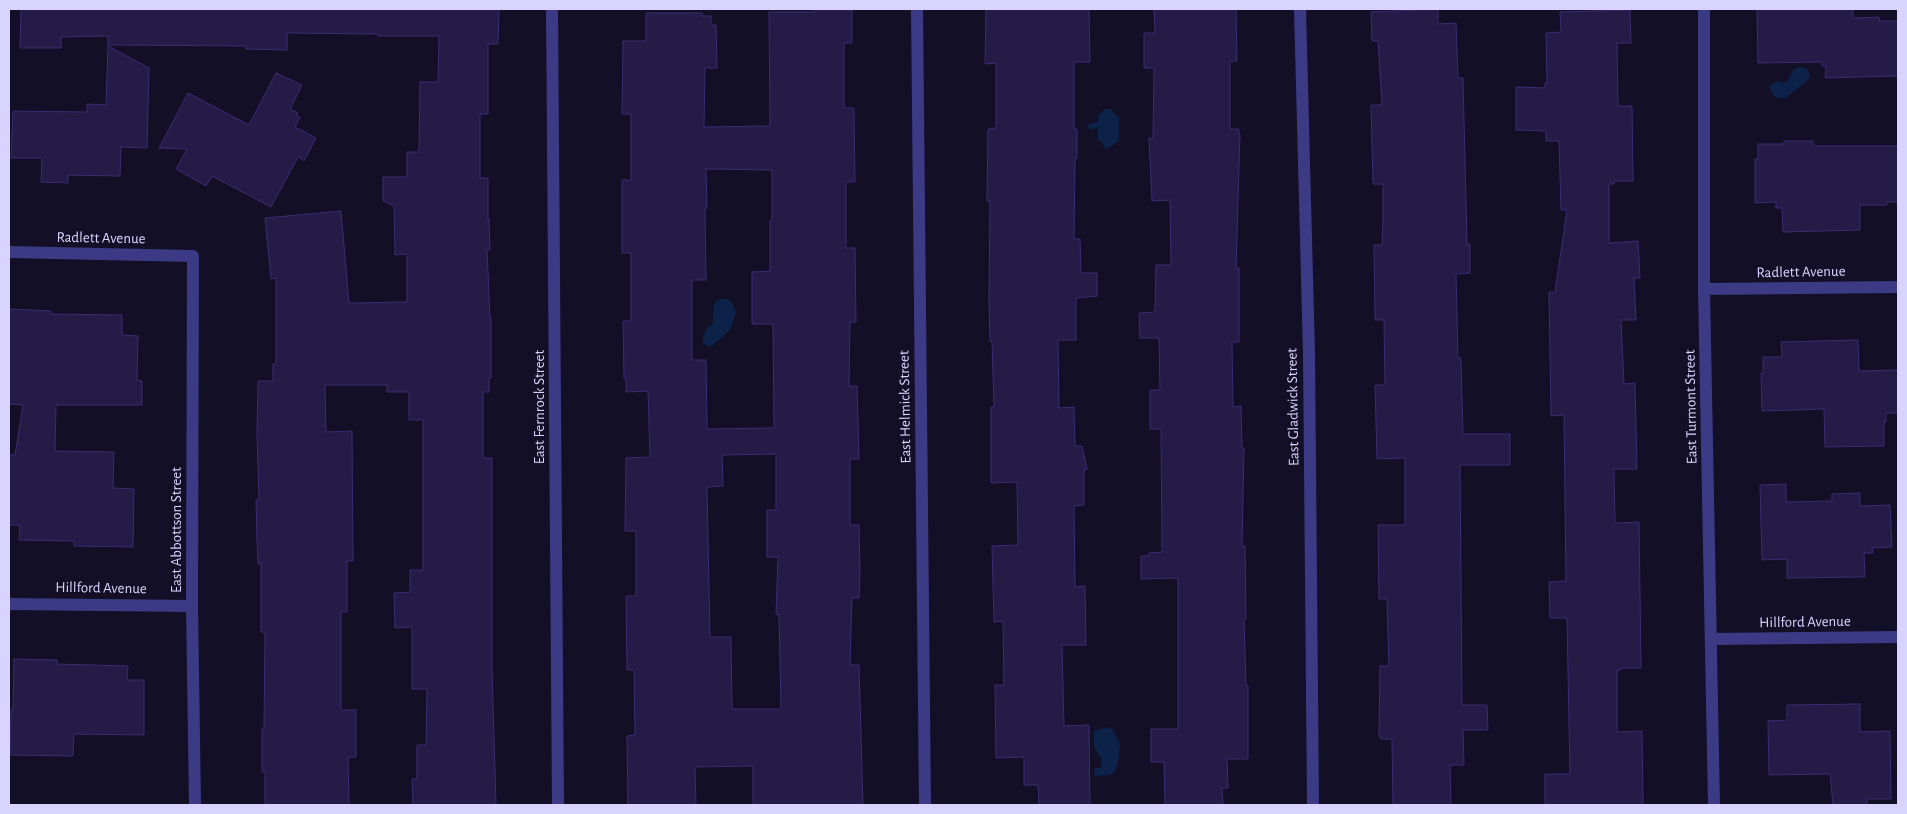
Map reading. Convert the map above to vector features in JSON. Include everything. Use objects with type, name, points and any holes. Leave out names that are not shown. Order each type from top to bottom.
[{"type":"street","name":"East Fernrock Street","points":[[552,9],[558,805]]},
{"type":"street","name":"East Helmick Street","points":[[918,9],[925,805]]},
{"type":"street","name":"East Gladwick Street","points":[[1300,9],[1309,354],[1313,805]]},
{"type":"street","name":"East Turmont Street","points":[[1704,9],[1704,289],[1714,805]]},
{"type":"street","name":"Radlett Avenue","points":[[9,252],[193,256]]},
{"type":"street","name":"East Abbottson Street","points":[[193,256],[192,606],[195,805]]},
{"type":"street","name":"Radlett Avenue","points":[[1704,289],[1898,287]]},
{"type":"street","name":"Hillford Avenue","points":[[9,604],[192,606]]},
{"type":"street","name":"Hillford Avenue","points":[[1712,639],[1898,637]]},
{"type":"water","points":[[1800,67],[1808,70],[1810,76],[1806,82],[1785,98],[1778,98],[1773,95],[1769,86],[1777,81],[1782,83],[1787,81],[1794,69]]},
{"type":"water","points":[[1105,109],[1111,109],[1119,118],[1119,141],[1105,149],[1102,142],[1098,140],[1098,127],[1093,130],[1087,127],[1090,123],[1098,122],[1098,116]]},
{"type":"water","points":[[728,299],[733,304],[736,312],[730,330],[708,347],[703,343],[703,337],[707,328],[713,324],[714,305],[717,300]]},
{"type":"water","points":[[1107,727],[1113,730],[1120,743],[1118,764],[1114,773],[1095,776],[1094,768],[1101,768],[1102,760],[1094,747],[1094,731]]},
{"type":"building","points":[[21,9],[499,9],[498,44],[488,44],[488,114],[480,114],[480,178],[488,178],[490,250],[487,250],[491,318],[491,378],[489,378],[489,392],[483,392],[483,458],[492,458],[492,670],[496,805],[413,805],[412,779],[417,779],[417,745],[426,745],[427,689],[412,689],[412,629],[410,627],[395,628],[394,593],[410,592],[410,570],[423,570],[423,420],[409,420],[409,392],[387,392],[387,385],[325,385],[326,432],[352,431],[353,561],[347,561],[347,612],[341,612],[341,710],[356,710],[356,757],[348,757],[349,805],[265,805],[265,772],[262,772],[265,632],[261,632],[261,564],[258,564],[257,539],[256,500],[259,500],[258,381],[273,381],[273,364],[276,364],[276,278],[271,279],[265,218],[341,211],[349,303],[407,302],[407,254],[395,255],[394,206],[383,201],[383,177],[407,177],[407,152],[419,152],[420,82],[438,82],[439,36],[287,33],[287,50],[246,49],[246,46],[108,45],[108,36],[61,37],[61,48],[20,48]]},
{"type":"building","points":[[815,9],[852,10],[852,43],[844,43],[844,108],[854,108],[855,182],[846,182],[846,248],[855,248],[856,322],[850,322],[849,386],[857,386],[859,459],[850,459],[850,525],[859,525],[860,572],[859,598],[852,598],[850,665],[859,665],[863,805],[753,805],[753,766],[695,767],[696,805],[628,805],[627,736],[635,735],[634,670],[627,670],[626,596],[636,596],[636,531],[625,531],[626,458],[650,457],[648,391],[626,392],[626,378],[624,378],[623,321],[631,321],[631,253],[622,253],[622,180],[631,180],[631,114],[622,114],[623,41],[646,41],[646,13],[702,13],[702,16],[711,16],[711,25],[716,25],[717,68],[705,68],[704,127],[770,126],[769,12],[815,12]],"holes":[[[706,169],[772,170],[770,271],[752,272],[752,324],[773,324],[774,428],[707,429],[706,360],[692,360],[692,280],[706,280]],[[776,454],[776,510],[767,510],[767,557],[778,557],[776,614],[779,615],[781,709],[732,709],[731,637],[710,637],[707,487],[723,486],[722,455]]]},
{"type":"building","points":[[986,9],[1089,9],[1090,62],[1074,62],[1074,129],[1077,129],[1077,158],[1075,158],[1074,239],[1080,239],[1081,273],[1097,273],[1097,296],[1076,298],[1076,340],[1058,340],[1059,408],[1074,407],[1075,446],[1082,446],[1087,469],[1084,470],[1084,505],[1074,506],[1075,587],[1085,586],[1086,645],[1062,645],[1064,726],[1089,725],[1090,805],[1039,805],[1038,785],[1024,785],[1024,757],[996,758],[995,685],[1004,685],[1003,621],[994,622],[992,546],[1018,545],[1017,482],[991,483],[991,407],[994,407],[989,301],[990,201],[987,201],[988,129],[996,128],[996,63],[985,64]]},
{"type":"building","points":[[1154,9],[1236,9],[1237,61],[1230,61],[1230,129],[1239,129],[1240,134],[1236,268],[1239,268],[1239,342],[1232,342],[1233,407],[1241,406],[1242,448],[1244,448],[1242,546],[1245,546],[1246,619],[1244,620],[1246,686],[1248,686],[1248,759],[1227,759],[1228,788],[1222,788],[1223,805],[1165,805],[1164,762],[1151,762],[1151,729],[1178,729],[1178,578],[1141,579],[1141,556],[1162,552],[1161,429],[1150,429],[1150,390],[1160,390],[1159,338],[1140,338],[1139,313],[1155,312],[1156,265],[1171,265],[1170,200],[1152,201],[1149,138],[1153,138],[1154,68],[1144,68],[1144,33],[1155,33]]},
{"type":"building","points":[[1438,9],[1438,24],[1456,23],[1458,78],[1463,78],[1467,244],[1470,244],[1470,273],[1456,274],[1458,358],[1461,358],[1463,434],[1510,434],[1510,465],[1460,465],[1462,705],[1487,705],[1488,730],[1463,730],[1464,765],[1450,765],[1451,805],[1393,805],[1392,739],[1381,739],[1379,735],[1380,666],[1389,666],[1387,599],[1379,599],[1378,525],[1405,525],[1405,458],[1377,459],[1375,385],[1385,385],[1384,320],[1375,320],[1374,245],[1382,245],[1383,184],[1373,184],[1371,105],[1382,105],[1378,41],[1372,41],[1371,12]]},
{"type":"building","points":[[1757,9],[1853,9],[1853,18],[1879,17],[1879,21],[1898,21],[1898,76],[1825,78],[1826,66],[1822,66],[1822,62],[1758,63]]},
{"type":"building","points":[[1630,10],[1631,43],[1617,43],[1618,106],[1632,106],[1633,181],[1614,181],[1614,184],[1609,184],[1609,243],[1638,241],[1640,278],[1634,278],[1636,320],[1621,320],[1624,384],[1635,383],[1637,469],[1614,469],[1615,523],[1639,522],[1641,668],[1621,668],[1621,670],[1617,670],[1617,732],[1642,731],[1643,805],[1545,805],[1545,774],[1570,774],[1567,618],[1550,618],[1549,582],[1566,581],[1564,415],[1551,416],[1549,292],[1555,292],[1567,210],[1561,210],[1559,141],[1546,141],[1546,131],[1516,130],[1516,87],[1545,88],[1545,83],[1547,83],[1546,33],[1561,32],[1560,12]]},
{"type":"building","points":[[108,46],[149,68],[147,148],[121,147],[120,176],[68,175],[68,183],[41,182],[42,158],[11,158],[13,111],[87,112],[87,104],[106,105]]},
{"type":"building","points":[[276,73],[302,85],[290,109],[298,113],[296,115],[300,117],[295,127],[316,138],[304,161],[298,157],[271,207],[212,176],[206,186],[176,169],[187,149],[159,148],[188,93],[249,125]]},
{"type":"building","points":[[1784,141],[1813,141],[1813,145],[1816,146],[1898,146],[1898,202],[1887,202],[1887,205],[1860,205],[1860,230],[1783,232],[1782,208],[1776,208],[1776,202],[1755,203],[1755,159],[1758,159],[1758,144],[1784,144]]},
{"type":"building","points":[[9,309],[51,311],[51,314],[122,315],[122,335],[138,336],[137,380],[142,381],[142,405],[56,405],[55,451],[114,452],[113,488],[134,489],[133,547],[74,546],[74,541],[19,540],[20,525],[9,525],[9,455],[15,455],[23,405],[9,404]]},
{"type":"building","points":[[1858,340],[1859,371],[1898,370],[1898,413],[1886,413],[1884,446],[1825,447],[1824,409],[1762,411],[1761,373],[1763,373],[1763,357],[1782,357],[1781,342]]},
{"type":"building","points":[[1786,484],[1786,502],[1832,501],[1832,494],[1860,493],[1860,506],[1890,505],[1892,547],[1872,548],[1873,553],[1864,553],[1865,577],[1787,578],[1787,559],[1762,560],[1760,485]]},
{"type":"building","points":[[14,659],[57,660],[57,664],[128,666],[127,680],[144,680],[144,735],[74,734],[73,756],[10,755]]},
{"type":"building","points":[[1860,704],[1860,732],[1890,731],[1891,799],[1867,799],[1867,805],[1833,805],[1830,774],[1769,775],[1768,721],[1787,720],[1787,705]]}]
